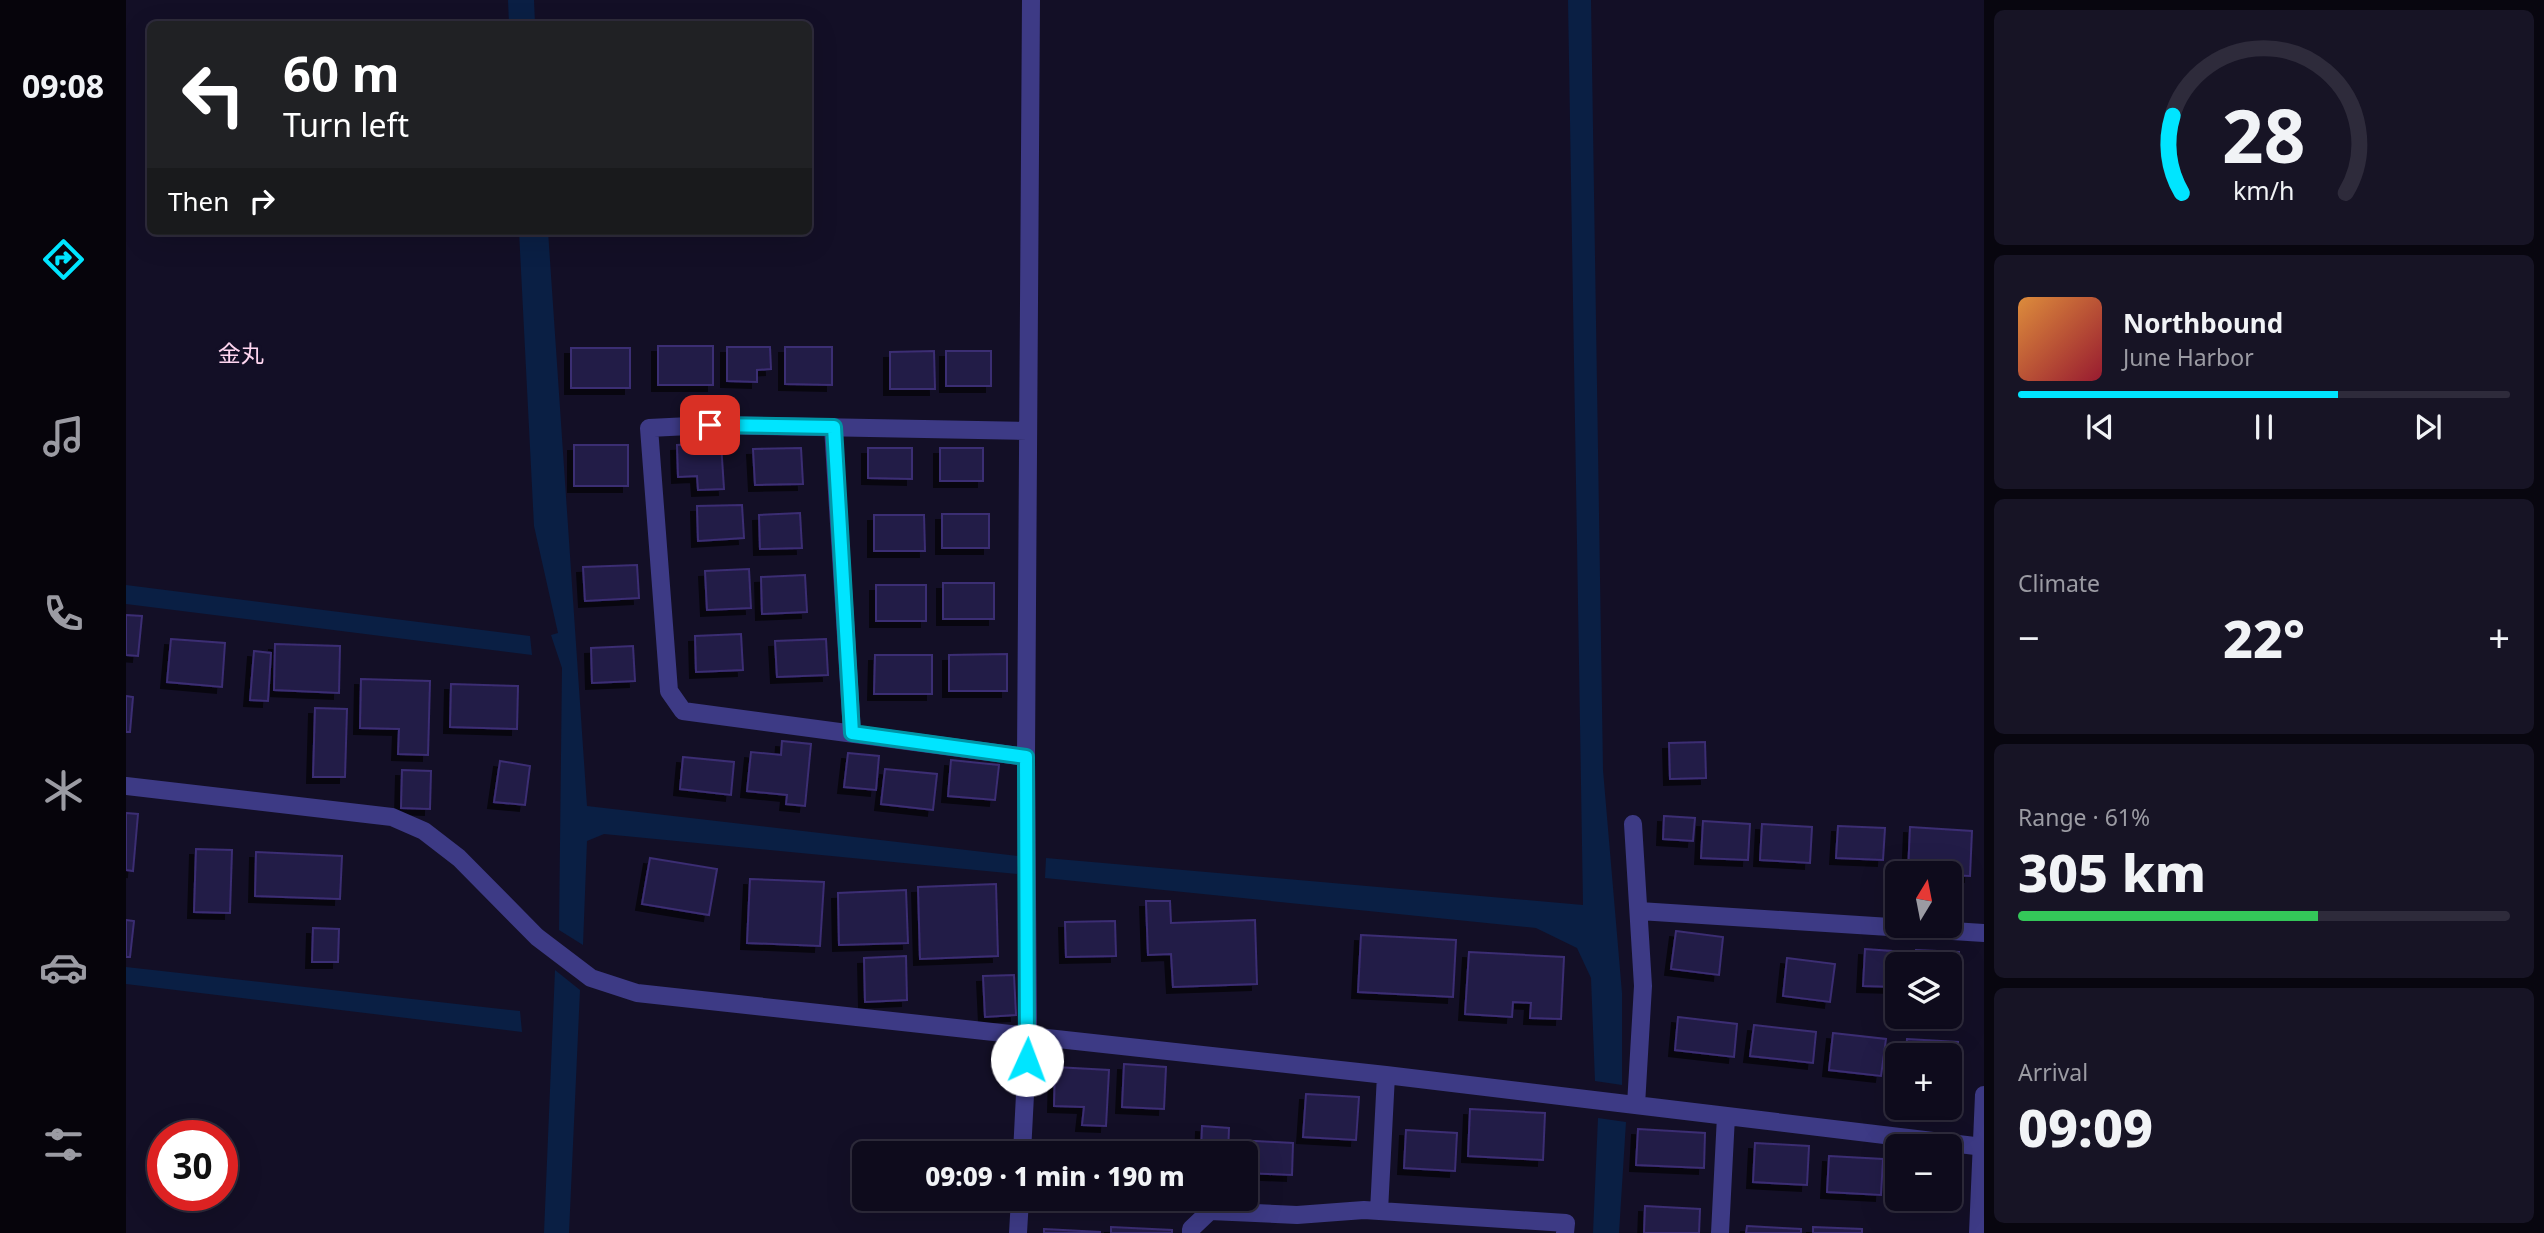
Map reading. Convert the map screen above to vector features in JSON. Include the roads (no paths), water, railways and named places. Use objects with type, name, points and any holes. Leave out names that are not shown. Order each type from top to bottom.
[{"type":"street","points":[[1023,1141],[1028,1037],[1026,757],[1031,0]]},
{"type":"street","points":[[1026,757],[683,711],[670,691],[649,428],[710,425],[1027,431]]},
{"type":"street","points":[[834,427],[852,733]]},
{"type":"street","points":[[126,786],[392,817],[424,831],[459,859],[537,937],[591,978],[637,993],[1386,1075],[1983,1147]]},
{"type":"street","points":[[1633,824],[1643,986],[1636,1105]]},
{"type":"street","points":[[1639,911],[1984,933]]},
{"type":"street","points":[[1379,1211],[1386,1075]]},
{"type":"street","points":[[1978,1233],[1984,1095]]},
{"type":"street","points":[[1720,1233],[1726,1116]]},
{"type":"street","points":[[1191,1233],[1191,1229],[1210,1210],[1297,1215],[1379,1211],[1566,1223],[1565,1233]]},
{"type":"street","points":[[1018,1233],[1019,1211]]},
{"type":"water","points":[[508,0],[534,0],[535,21],[509,21]]},
{"type":"water","points":[[1568,0],[1591,0],[1603,770],[1622,993],[1622,1085],[1595,1081],[1591,978],[1577,948],[1536,928],[1045,878],[1046,858],[1583,905]]},
{"type":"water","points":[[519,235],[548,235],[587,806],[1018,856],[1017,874],[604,834],[587,841],[583,945],[559,930],[562,668],[551,635],[558,633],[534,526]]},
{"type":"water","points":[[126,585],[530,636],[532,655],[126,604]]},
{"type":"water","points":[[126,967],[520,1011],[522,1032],[126,984]]},
{"type":"water","points":[[555,970],[580,990],[569,1233],[544,1233]]},
{"type":"water","points":[[1598,1118],[1626,1122],[1619,1233],[1593,1233]]},
{"type":"district","name":"金丸","points":[[241,354]]}]
